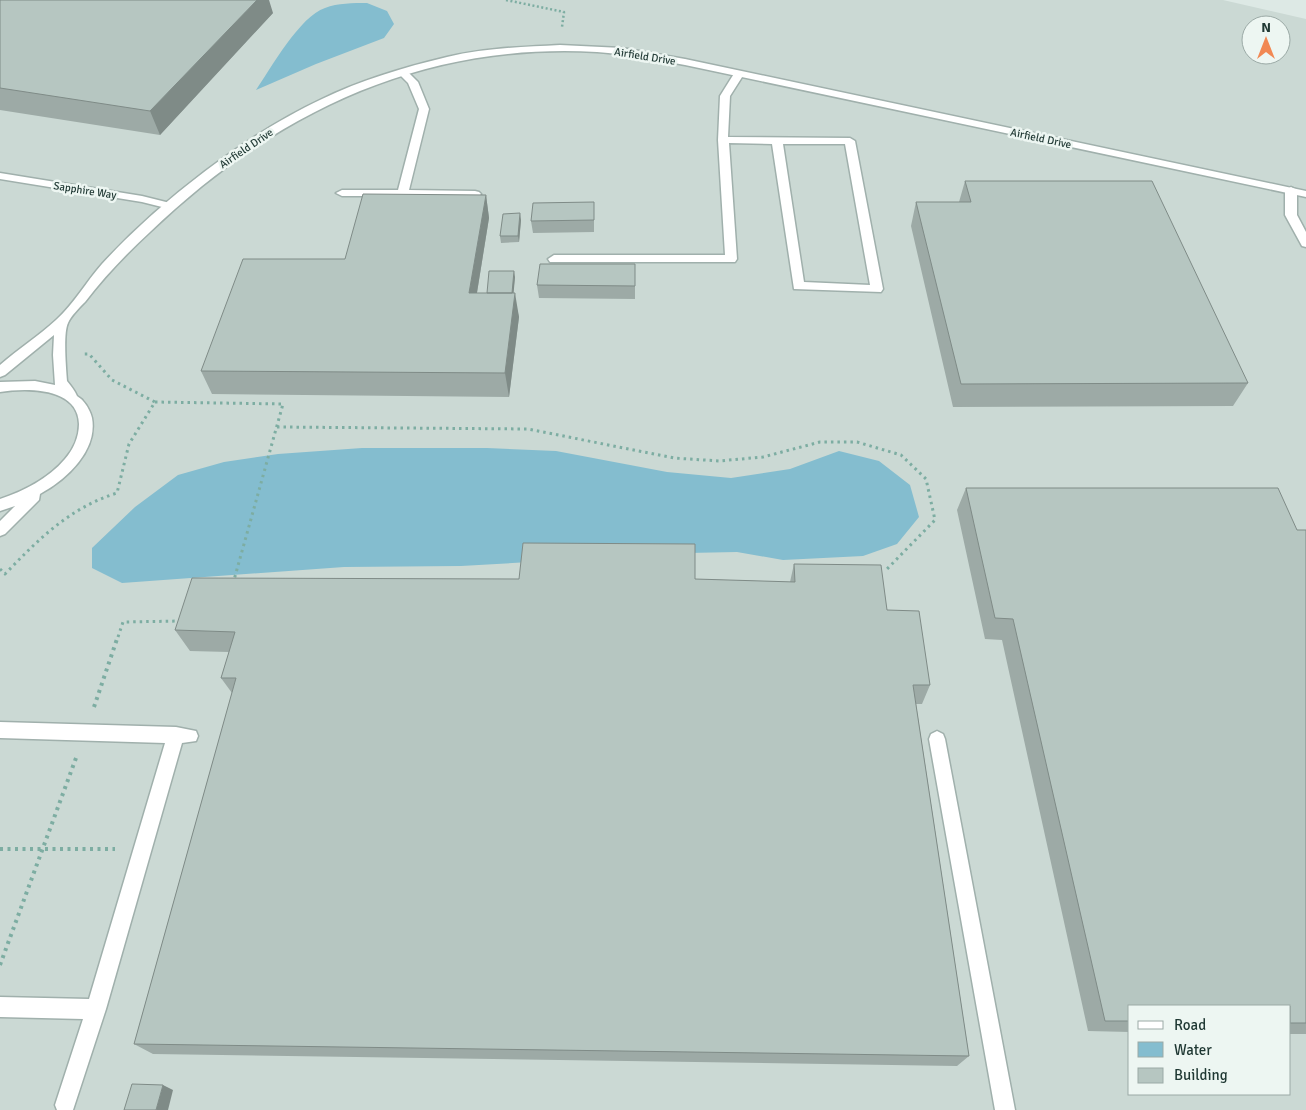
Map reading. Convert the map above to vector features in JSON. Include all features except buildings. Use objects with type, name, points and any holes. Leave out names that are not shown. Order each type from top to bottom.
[{"type":"street","name":"Airfield Drive","points":[[0,372],[21,353],[61,323],[106,267],[170,206],[213,171],[272,131],[325,100],[377,80],[449,59],[493,52],[560,48],[622,51],[1306,194]]},
{"type":"street","points":[[403,73],[413,82],[424,110],[403,194]]},
{"type":"street","points":[[554,259],[731,259],[723,140],[725,96],[739,74]]},
{"type":"street","points":[[723,140],[777,140],[850,141],[876,289],[798,286],[777,140]]},
{"type":"street","name":"Sapphire Way","points":[[0,176],[142,199],[170,206]]},
{"type":"street","points":[[1291,190],[1291,215],[1306,243]]},
{"type":"street","points":[[342,193],[475,194]]},
{"type":"street","points":[[0,530],[44,486],[64,470],[78,452],[85,434],[85,416],[77,401],[60,382],[61,323]]},
{"type":"street","points":[[0,387],[14,384],[40,384],[62,390],[77,401]]},
{"type":"street","points":[[0,505],[17,500],[44,486]]},
{"type":"street","points":[[0,730],[183,736],[143,849],[96,1009],[65,1104]]},
{"type":"street","points":[[937,739],[1004,1110]]},
{"type":"street","points":[[0,1007],[96,1009]]},
{"type":"path","points":[[506,0],[564,12],[560,48]]},
{"type":"path","points":[[155,402],[283,404],[231,587]]},
{"type":"path","points":[[277,427],[528,429],[674,458],[719,461],[763,457],[820,442],[857,442],[901,455],[926,479],[935,520],[887,568]]},
{"type":"path","points":[[0,965],[123,622],[185,621]]},
{"type":"path","points":[[0,849],[143,849]]},
{"type":"shaded area","points":[[0,0],[1223,0],[1289,15],[1241,15],[1241,65],[1291,65],[1291,16],[1306,19],[1306,1110],[0,1110]]},
{"type":"water","points":[[367,3],[387,11],[394,24],[384,38],[316,64],[256,90],[296,32],[315,13],[335,5]]},
{"type":"water","points":[[362,448],[487,448],[556,451],[667,472],[731,478],[790,469],[839,451],[879,461],[910,485],[919,517],[897,544],[863,556],[783,560],[737,552],[687,553],[461,566],[344,567],[122,583],[92,568],[92,548],[135,507],[178,475],[224,462],[278,454]]}]
